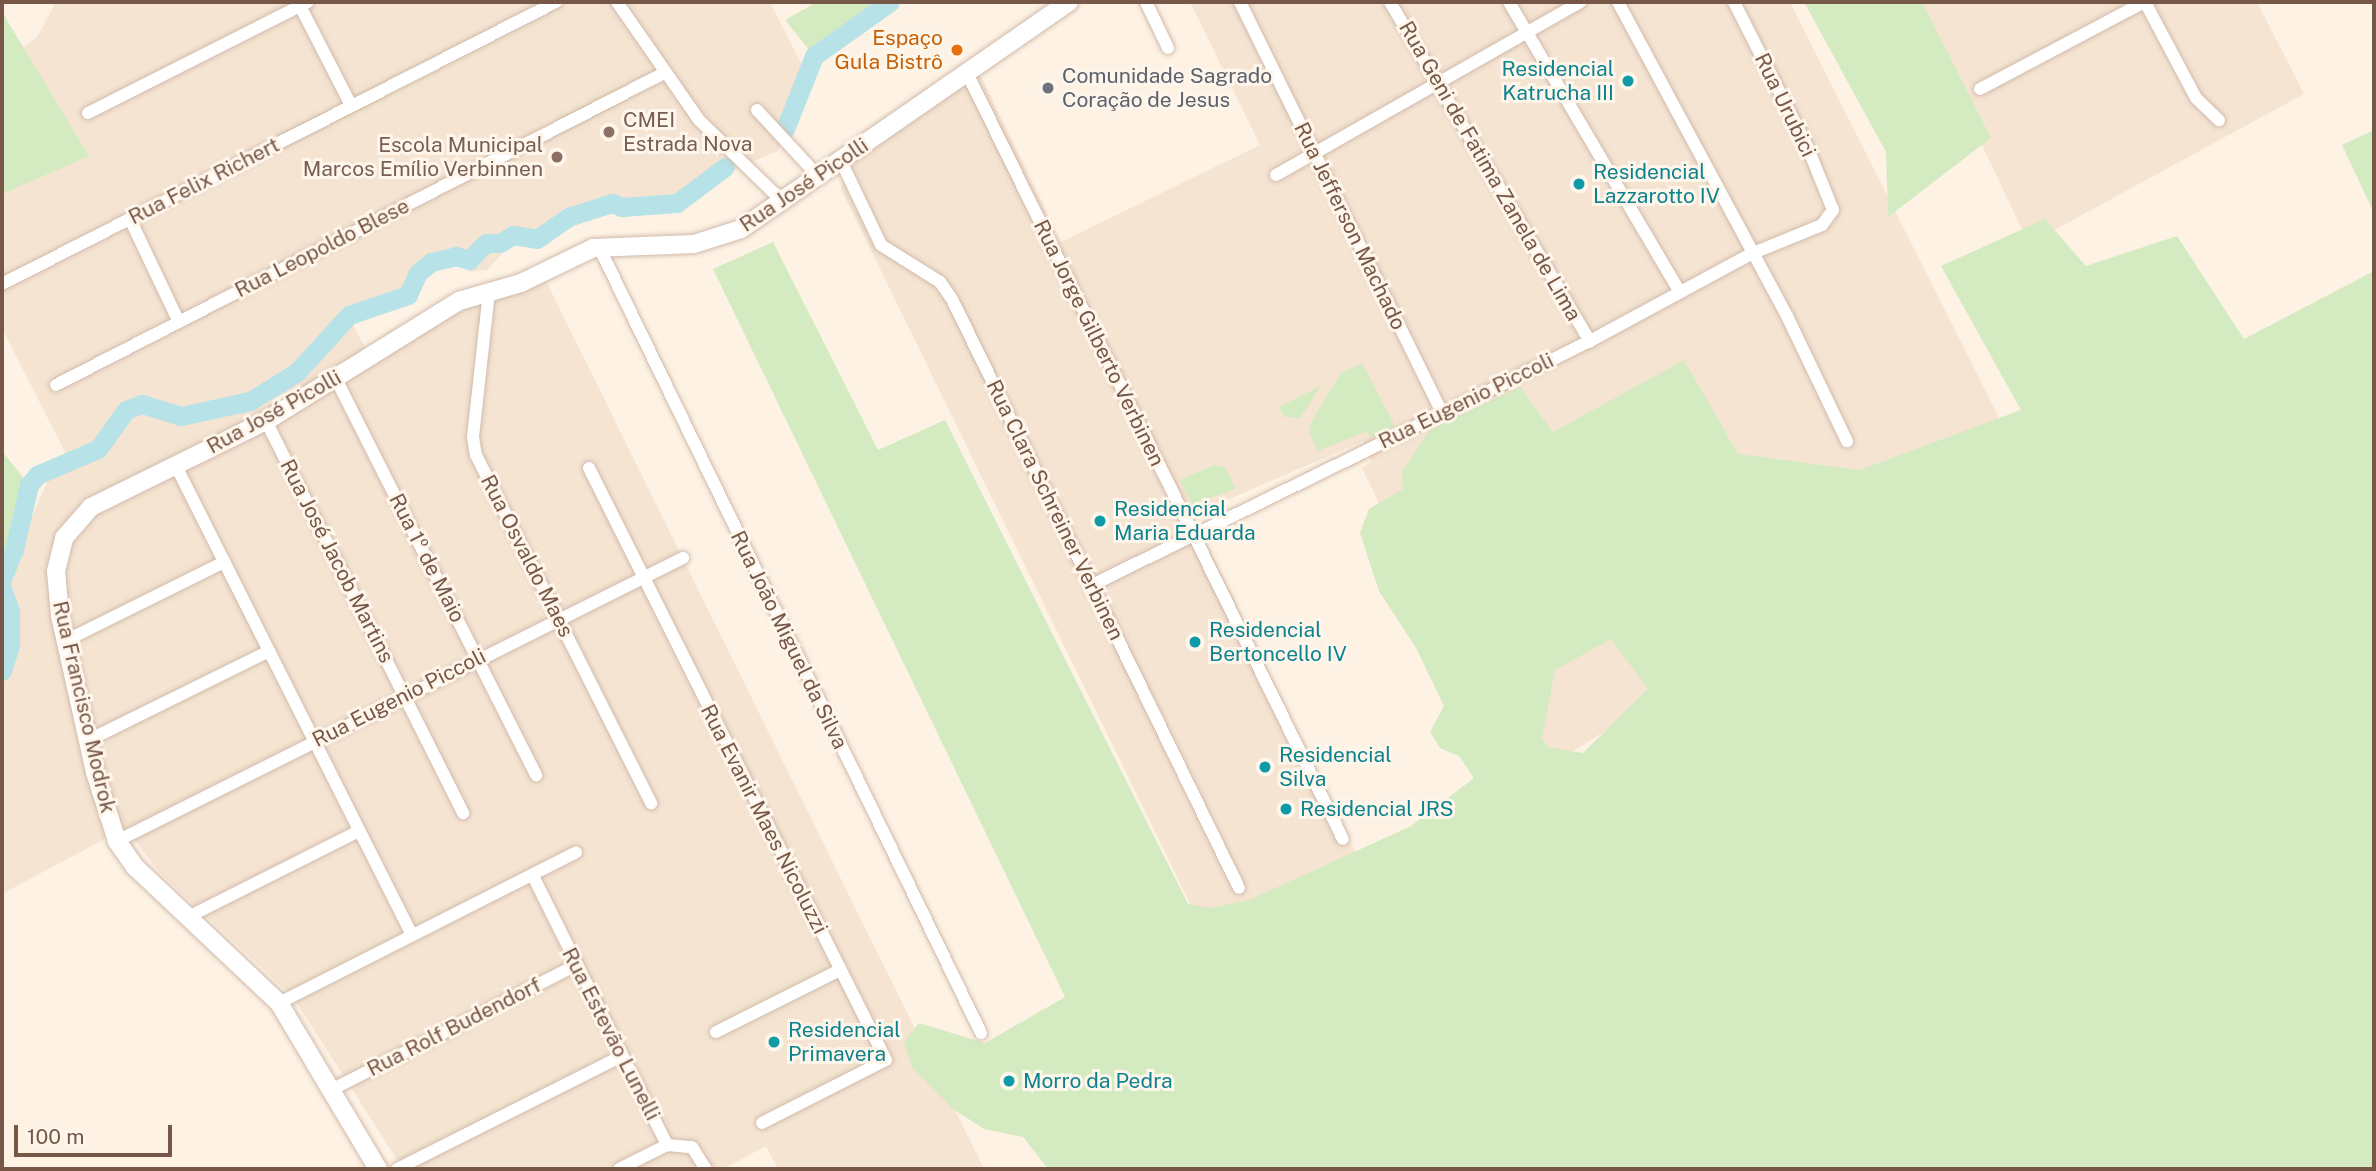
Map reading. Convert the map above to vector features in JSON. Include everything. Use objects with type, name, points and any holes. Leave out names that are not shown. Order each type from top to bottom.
[{"type":"street","name":"Rua Felix Richert","points":[[2,284],[556,2]]},
{"type":"street","points":[[617,2],[699,120],[782,201]]},
{"type":"street","name":"Rua José Picolli","points":[[176,466],[266,421],[441,311],[521,283],[575,254],[599,247],[708,242],[741,229],[1069,2]]},
{"type":"street","points":[[1146,2],[1168,48]]},
{"type":"street","name":"Rua Jefferson Machado","points":[[1240,2],[1442,412]]},
{"type":"street","name":"Rua Geni de Fatima Zanela de Lima","points":[[1390,2],[1590,341]]},
{"type":"street","points":[[1509,2],[1679,291]]},
{"type":"street","points":[[1276,175],[1439,85],[1580,2]]},
{"type":"street","points":[[1618,2],[1847,441]]},
{"type":"street","name":"Rua Urubici","points":[[1734,2],[1808,148],[1833,210]]},
{"type":"street","points":[[1980,89],[2144,2],[2196,98],[2220,120]]},
{"type":"street","points":[[88,113],[302,3],[351,105]]},
{"type":"street","name":"Rua Leopoldo Blese","points":[[55,385],[664,73]]},
{"type":"street","name":"Rua Jorge Gilberto Verbinen","points":[[967,73],[1343,839]]},
{"type":"street","points":[[757,110],[818,176]]},
{"type":"street","name":"Rua Clara Schreiner Verbinen","points":[[841,161],[881,245],[940,282],[952,299],[1239,888]]},
{"type":"street","name":"Rua Eugenio Piccoli","points":[[1092,585],[1590,341],[1751,254],[1822,225],[1833,210]]},
{"type":"street","points":[[130,219],[179,322]]},
{"type":"street","name":"Rua João Miguel da Silva","points":[[599,247],[981,1032]]},
{"type":"street","name":"Rua Osvaldo Maes","points":[[489,292],[473,445],[652,803]]},
{"type":"street","name":"Rua 1º de Maio","points":[[336,379],[536,775]]},
{"type":"street","name":"Rua José Jacob Martins","points":[[266,421],[463,813]]},
{"type":"street","points":[[176,466],[412,935]]},
{"type":"street","name":"Rua Francisco Modrok","points":[[176,466],[91,507],[74,523],[56,571],[65,641],[87,741],[117,841],[135,867],[278,1003],[378,1169]]},
{"type":"street","name":"Rua Evanir Maes Nicoluzzi","points":[[589,468],[886,1060],[762,1122]]},
{"type":"street","name":"Rua Eugenio Piccoli","points":[[117,841],[558,618],[683,558]]},
{"type":"street","points":[[65,641],[224,562]]},
{"type":"street","points":[[87,741],[269,652]]},
{"type":"street","points":[[188,917],[359,831]]},
{"type":"street","points":[[278,1003],[576,852]]},
{"type":"street","name":"Rua Estevão Lunelli","points":[[533,876],[667,1144],[692,1147],[706,1169]]},
{"type":"street","name":"Rua Rolf Budendorf","points":[[331,1090],[576,965]]},
{"type":"street","points":[[716,1032],[840,970]]},
{"type":"street","points":[[397,1169],[622,1056]]},
{"type":"street","points":[[620,1169],[667,1144]]},
{"type":"shaded area","points":[[56,2],[770,2],[805,71],[778,151],[720,175],[677,203],[590,208],[561,216],[513,242],[487,270],[470,272],[460,262],[431,262],[425,275],[351,321],[374,365],[445,317],[546,281],[984,1169],[778,1169],[766,1146],[724,1169],[403,1169],[293,997],[162,875],[125,828],[2,894],[2,673],[13,645],[12,610],[3,583],[50,476],[72,466],[2,328],[2,64],[37,37]]},
{"type":"shaded area","points":[[1190,2],[1790,2],[2275,967],[1639,710],[1516,787],[1362,468],[1372,461],[1363,441],[1193,515],[1443,1033],[1249,1024],[841,189],[851,163],[980,75],[1061,242],[1260,145]]},
{"type":"shaded area","points":[[1914,2],[2257,2],[2304,94],[2029,244]]},
{"type":"green space","points":[[817,2],[890,2],[814,56],[785,20]]},
{"type":"green space","points":[[1804,2],[1922,2],[1991,138],[1888,217],[1886,152]]},
{"type":"green space","points":[[2,12],[89,156],[2,194]]},
{"type":"green space","points":[[2374,130],[2374,213],[2342,145]]},
{"type":"green space","points":[[2045,219],[2086,266],[2177,236],[2244,339],[2374,271],[2374,1169],[1048,1169],[1023,1137],[984,1129],[953,1109],[912,1067],[904,1042],[919,1023],[985,1043],[1065,997],[713,269],[773,242],[878,450],[945,420],[1188,904],[1209,908],[1249,900],[1411,826],[1474,778],[1459,756],[1440,748],[1430,732],[1444,706],[1416,648],[1379,591],[1360,533],[1369,509],[1403,489],[1402,472],[1430,430],[1520,387],[1553,432],[1684,360],[1738,454],[1860,470],[2021,410],[1941,266]],"holes":[[[1611,639],[1648,689],[1583,753],[1548,747],[1542,739],[1555,670]]]},
{"type":"green space","points":[[1362,363],[1395,426],[1371,438],[1367,431],[1318,451],[1309,432],[1311,422],[1341,373]]},
{"type":"green space","points":[[1322,385],[1300,418],[1284,417],[1279,407]]},
{"type":"green space","points":[[2,451],[29,485],[14,550],[2,579]]},
{"type":"green space","points":[[1214,465],[1225,467],[1236,489],[1192,504],[1180,480]]},
{"type":"green space","points":[[2,589],[10,611],[10,645],[2,671]]},
{"type":"waterway","points":[[785,129],[814,56],[890,2]]},
{"type":"waterway","points":[[2,579],[14,550],[29,485],[37,475],[98,449],[126,410],[142,404],[181,416],[250,401],[297,372],[349,315],[408,295],[418,273],[431,262],[456,256],[469,260],[486,243],[500,243],[513,235],[537,239],[568,217],[612,203],[622,207],[677,203],[725,167]]},
{"type":"waterway","points":[[2,589],[10,611],[10,645],[2,671]]},
{"type":"place","name":"Espaço Gula Bistrô","points":[[957,50]]},
{"type":"place","name":"Residencial Katrucha III","points":[[1628,81]]},
{"type":"place","name":"Comunidade Sagrado Coração de Jesus","points":[[1048,88]]},
{"type":"place","name":"CMEI Estrada Nova","points":[[609,132]]},
{"type":"place","name":"Escola Municipal Marcos Emílio Verbinnen","points":[[557,157]]},
{"type":"place","name":"Residencial Lazzarotto IV","points":[[1579,184]]},
{"type":"place","name":"Residencial Maria Eduarda","points":[[1100,521]]},
{"type":"place","name":"Residencial Bertoncello IV","points":[[1195,642]]},
{"type":"place","name":"Residencial Silva","points":[[1265,767]]},
{"type":"place","name":"Residencial JRS","points":[[1286,809]]},
{"type":"place","name":"Residencial Primavera","points":[[774,1042]]},
{"type":"place","name":"Morro da Pedra","points":[[1009,1081]]}]
